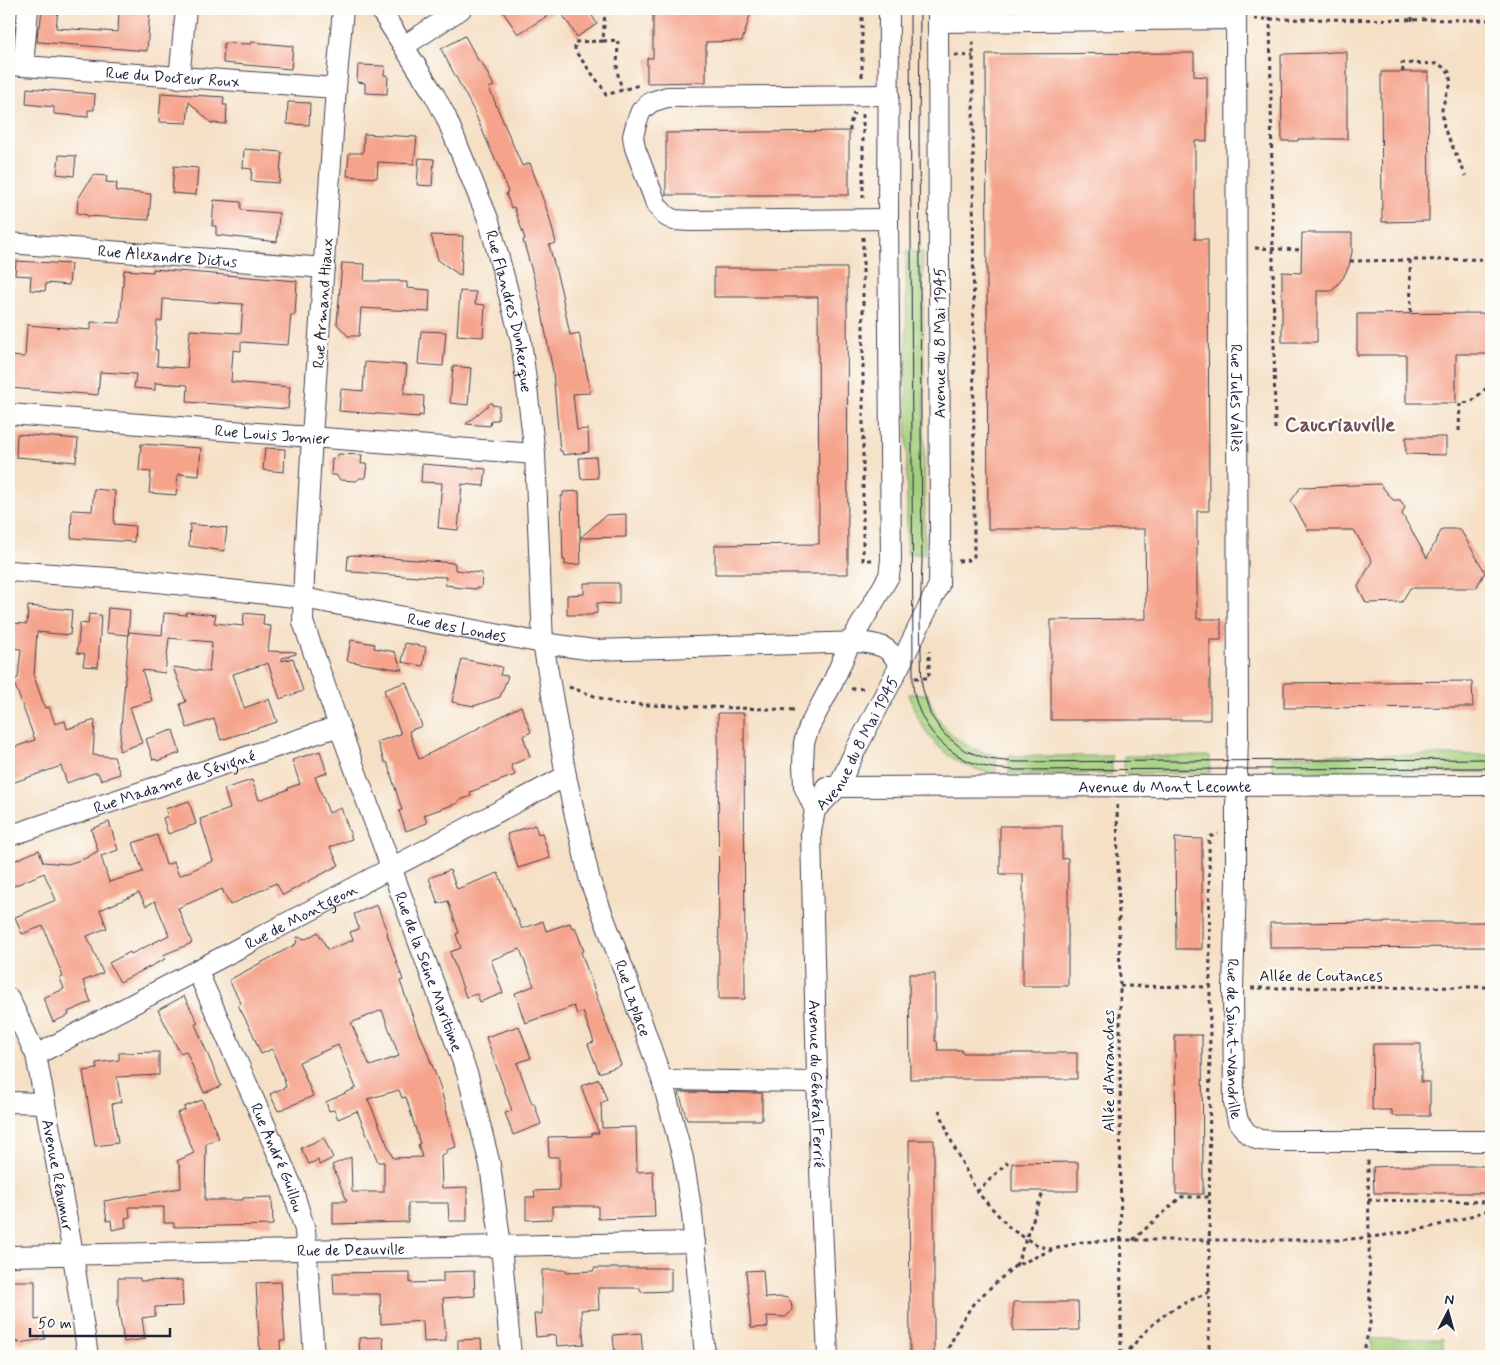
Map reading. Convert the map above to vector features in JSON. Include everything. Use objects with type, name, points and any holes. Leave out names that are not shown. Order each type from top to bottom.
[{"type":"street","points":[[16,65],[28,9]]},
{"type":"street","points":[[180,78],[186,9]]},
{"type":"street","name":"Rue Armand Hiaux","points":[[303,598],[336,88],[344,9]]},
{"type":"street","name":"Rue Flandres Dunkerque","points":[[380,9],[435,96],[446,117],[489,221],[521,340],[535,454],[543,643]]},
{"type":"street","points":[[404,46],[460,9]]},
{"type":"street","name":"Avenue du 8 Mai 1945","points":[[889,9],[888,220],[891,560],[889,576],[850,643],[832,684],[809,727],[804,743],[804,786],[814,810],[838,787],[939,585],[938,16]]},
{"type":"street","points":[[938,16],[972,22],[1236,14]]},
{"type":"street","name":"Rue Jules Vallès","points":[[1236,14],[1237,786]]},
{"type":"street","name":"Rue du Docteur Roux","points":[[16,65],[336,88]]},
{"type":"street","points":[[888,220],[674,220],[666,216],[657,206],[635,148],[633,136],[637,120],[642,111],[651,102],[666,97],[889,95]]},
{"type":"street","name":"Rue Alexandre Dictus","points":[[9,243],[325,268]]},
{"type":"street","name":"Rue Louis Jomier","points":[[9,414],[535,454]]},
{"type":"street","name":"Rue des Londes","points":[[9,571],[139,580],[303,598],[543,643],[594,650],[861,642],[878,644],[893,653],[900,665]]},
{"type":"street","name":"Rue de la Seine Maritime","points":[[303,598],[303,622],[339,726],[468,1076],[490,1165],[501,1246],[511,1356]]},
{"type":"street","name":"Rue Laplace","points":[[543,643],[566,776],[590,880],[662,1080],[683,1158],[692,1214],[705,1356]]},
{"type":"street","name":"Rue Madame de Sévigné","points":[[9,836],[339,726]]},
{"type":"street","name":"Rue de Montgeon","points":[[36,1055],[566,776]]},
{"type":"street","name":"Avenue du Mont Lecomte","points":[[838,787],[1491,785]]},
{"type":"street","points":[[804,786],[838,787]]},
{"type":"street","name":"Rue de Saint-Wandrille","points":[[1237,786],[1233,988],[1234,1102],[1238,1121],[1247,1132],[1259,1140],[1491,1142]]},
{"type":"street","name":"Avenue du Général Ferrié","points":[[814,810],[810,832],[821,1224],[828,1356]]},
{"type":"street","name":"Rue André Guillou","points":[[197,970],[291,1184],[305,1230],[314,1356]]},
{"type":"street","name":"Avenue Réaumur","points":[[9,998],[36,1055],[88,1356]]},
{"type":"street","points":[[662,1080],[817,1082]]},
{"type":"street","points":[[9,1102],[45,1103]]},
{"type":"street","name":"Rue de Deauville","points":[[9,1256],[695,1242]]},
{"type":"path","points":[[603,41],[605,9]]},
{"type":"path","points":[[862,9],[863,560],[891,560]]},
{"type":"path","points":[[1270,9],[1274,429]]},
{"type":"path","points":[[1412,9],[1412,21]]},
{"type":"path","points":[[1236,14],[1270,19],[1491,20]]},
{"type":"path","points":[[972,22],[974,556]]},
{"type":"path","points":[[622,90],[617,71],[618,40],[574,42],[576,50],[606,95],[639,85],[651,102]]},
{"type":"path","points":[[1402,72],[1402,63],[1439,64],[1449,72],[1451,84],[1442,109],[1444,128],[1466,176]]},
{"type":"path","points":[[850,124],[850,131]]},
{"type":"path","points":[[1237,247],[1302,250]]},
{"type":"path","points":[[1350,262],[1491,259]]},
{"type":"path","points":[[1410,260],[1410,314]]},
{"type":"path","points":[[1459,431],[1460,403],[1471,402],[1491,384]]},
{"type":"path","points":[[550,680],[617,704],[818,711]]},
{"type":"path","points":[[832,684],[838,689],[879,688],[886,691]]},
{"type":"path","name":"Allée d'Avranches","points":[[1117,786],[1120,986],[1120,1240],[1123,1356]]},
{"type":"path","points":[[1209,1356],[1209,837],[1236,828]]},
{"type":"path","name":"Allée de Coutances","points":[[1120,986],[1491,988]]},
{"type":"path","points":[[939,1110],[953,1145],[977,1192],[1012,1229],[1026,1240],[1038,1246],[1054,1249]]},
{"type":"path","points":[[1364,1356],[1364,1346],[1372,1323],[1370,1313],[1367,1142]]},
{"type":"path","points":[[977,1192],[1008,1162]]},
{"type":"path","points":[[1016,1266],[1043,1192]]},
{"type":"path","points":[[1132,1240],[1181,1197],[1210,1197]]},
{"type":"path","points":[[1368,1200],[1491,1202]]},
{"type":"path","points":[[947,1356],[959,1326],[973,1304],[1016,1266],[1054,1249],[1082,1242],[1120,1240],[1338,1240],[1370,1238],[1453,1222],[1491,1210]]},
{"type":"path","points":[[1123,1356],[1163,1316],[1182,1304],[1209,1292]]},
{"type":"green space","points":[[906,251],[923,252],[925,554],[907,554]]},
{"type":"green space","points":[[909,694],[928,694],[938,717],[953,735],[972,748],[996,755],[996,773],[965,765],[940,748],[921,723]]},
{"type":"green space","points":[[1271,755],[1491,755],[1491,772],[1272,773]]},
{"type":"green space","points":[[1008,756],[1112,756],[1112,774],[1009,774]]},
{"type":"green space","points":[[1124,756],[1210,756],[1210,773],[1124,774]]},
{"type":"green space","points":[[1372,1339],[1443,1339],[1443,1356],[1372,1356]]},
{"type":"building","points":[[42,9],[58,9],[56,28],[118,32],[119,9],[150,9],[147,51],[37,42]]},
{"type":"building","points":[[501,9],[559,9],[518,34]]},
{"type":"building","points":[[559,9],[588,9],[597,24],[577,37]]},
{"type":"building","points":[[653,9],[752,9],[742,41],[706,42],[706,82],[647,83],[647,58],[653,58]]},
{"type":"building","points":[[9,24],[15,24],[13,40],[9,39]]},
{"type":"building","points":[[465,36],[494,86],[489,88],[522,166],[530,163],[549,216],[556,243],[549,245],[570,335],[579,333],[588,379],[590,393],[573,394],[577,430],[588,429],[589,452],[563,455],[562,451],[560,451],[553,372],[538,292],[523,240],[525,239],[514,207],[511,208],[506,193],[508,192],[497,161],[473,109],[441,49]]},
{"type":"building","points":[[251,42],[293,46],[291,69],[223,63],[224,43],[251,44]]},
{"type":"building","points":[[1347,52],[1347,139],[1298,139],[1298,141],[1282,141],[1281,54]]},
{"type":"building","points":[[1194,53],[1194,76],[1207,77],[1207,141],[1195,141],[1195,239],[1208,239],[1209,511],[1197,511],[1197,619],[1221,619],[1221,640],[1210,640],[1210,720],[1051,720],[1051,620],[1146,619],[1145,529],[988,529],[986,54]]},
{"type":"building","points":[[358,65],[385,66],[384,75],[388,76],[387,94],[365,93],[365,83],[357,82]]},
{"type":"building","points":[[1381,72],[1428,72],[1429,221],[1382,222]]},
{"type":"building","points":[[27,88],[95,94],[94,110],[88,110],[88,117],[54,114],[54,107],[26,104]]},
{"type":"building","points":[[161,93],[224,97],[223,105],[227,105],[226,124],[211,123],[189,102],[187,123],[159,122]]},
{"type":"building","points":[[288,102],[310,103],[309,125],[287,124]]},
{"type":"building","points":[[849,131],[849,195],[666,195],[666,133]]},
{"type":"building","points":[[364,134],[417,137],[414,164],[378,162],[377,178],[347,176],[349,153],[363,153]]},
{"type":"building","points":[[244,149],[282,152],[279,183],[251,181],[252,169],[243,168]]},
{"type":"building","points":[[59,155],[76,156],[74,176],[57,174]]},
{"type":"building","points":[[419,158],[434,159],[432,186],[417,185]]},
{"type":"building","points":[[174,166],[198,168],[196,195],[172,193]]},
{"type":"building","points":[[93,175],[107,176],[106,182],[117,183],[116,191],[151,194],[149,220],[87,216],[77,213],[78,199]]},
{"type":"building","points":[[214,200],[241,202],[241,210],[279,213],[277,242],[216,235],[216,226],[212,226]]},
{"type":"building","points":[[1302,233],[1352,233],[1352,252],[1349,266],[1343,278],[1332,291],[1317,291],[1317,342],[1282,342],[1282,272],[1301,273]]},
{"type":"building","points":[[431,235],[463,236],[461,276],[438,260]]},
{"type":"building","points":[[16,261],[71,264],[69,285],[46,283],[45,291],[30,290],[31,276],[15,275]]},
{"type":"building","points":[[342,263],[365,264],[364,281],[400,281],[407,282],[407,288],[430,290],[429,312],[361,308],[359,336],[348,336],[337,324]]},
{"type":"building","points":[[714,268],[847,268],[848,574],[715,574],[715,545],[819,544],[818,297],[714,297]]},
{"type":"building","points":[[153,269],[297,281],[295,315],[291,315],[288,345],[241,342],[241,351],[233,350],[231,382],[290,387],[288,409],[187,402],[188,385],[155,383],[155,390],[134,388],[136,374],[100,372],[98,395],[9,388],[9,356],[25,357],[27,325],[91,330],[91,322],[120,323],[124,270],[153,272]],"holes":[[[163,299],[243,304],[241,333],[190,330],[187,368],[157,366],[158,350],[155,350],[157,321],[162,321]]]},
{"type":"building","points":[[460,291],[476,292],[475,304],[485,305],[483,337],[457,335]]},
{"type":"building","points":[[1491,313],[1491,354],[1456,354],[1456,403],[1406,403],[1406,355],[1357,355],[1357,314]]},
{"type":"building","points":[[421,331],[446,332],[443,366],[418,364]]},
{"type":"building","points":[[365,362],[407,365],[404,394],[424,396],[423,416],[339,411],[341,389],[363,391]]},
{"type":"building","points":[[453,366],[471,368],[468,405],[450,403]]},
{"type":"building","points":[[492,402],[492,405],[499,406],[498,420],[491,420],[490,426],[466,424]]},
{"type":"building","points":[[17,434],[78,439],[76,462],[16,457]]},
{"type":"building","points":[[1406,437],[1446,437],[1446,455],[1406,454]]},
{"type":"building","points":[[141,444],[201,448],[199,476],[178,474],[176,495],[149,493],[151,472],[139,471]]},
{"type":"building","points":[[265,448],[285,449],[284,472],[263,470]]},
{"type":"building","points":[[338,454],[362,455],[361,464],[367,464],[365,478],[360,478],[356,481],[340,480],[336,475],[331,475],[332,458],[337,459]]},
{"type":"building","points":[[596,457],[598,478],[581,479],[579,458]]},
{"type":"building","points":[[422,464],[486,469],[484,486],[462,484],[458,530],[438,528],[442,483],[421,482]]},
{"type":"building","points":[[1380,484],[1393,500],[1400,500],[1405,507],[1402,514],[1427,558],[1442,529],[1460,529],[1485,572],[1476,588],[1410,588],[1402,602],[1366,603],[1358,587],[1372,561],[1354,530],[1308,530],[1291,501],[1301,487]]},
{"type":"building","points":[[94,489],[115,491],[114,524],[135,526],[134,542],[71,538],[72,510],[92,511]]},
{"type":"building","points":[[579,491],[581,564],[565,565],[565,560],[563,560],[561,496],[563,496],[563,492]]},
{"type":"building","points":[[626,514],[626,537],[580,538],[606,515]]},
{"type":"building","points":[[190,524],[227,528],[224,551],[189,546]]},
{"type":"building","points":[[348,556],[455,563],[455,570],[482,573],[481,588],[445,585],[446,577],[418,577],[347,571]]},
{"type":"building","points":[[584,583],[619,583],[619,604],[597,603],[597,613],[592,615],[567,615],[567,595],[584,594]]},
{"type":"building","points":[[28,606],[72,610],[70,635],[37,632],[34,677],[45,708],[49,707],[55,724],[65,721],[67,729],[95,720],[93,755],[114,757],[120,774],[101,780],[98,773],[94,773],[67,783],[61,766],[9,784],[9,749],[35,740],[13,680],[18,678],[21,649],[9,648],[9,623],[27,624]]},
{"type":"building","points":[[108,608],[130,610],[128,635],[106,633]]},
{"type":"building","points":[[186,612],[216,615],[214,623],[243,626],[244,613],[264,615],[263,625],[271,626],[268,651],[296,652],[296,654],[282,658],[282,661],[293,658],[303,691],[280,699],[268,663],[233,674],[244,708],[269,699],[277,722],[221,740],[214,719],[187,728],[180,704],[186,702],[173,667],[209,672],[212,642],[169,638],[165,673],[142,670],[152,701],[130,707],[142,743],[119,751],[129,632],[162,635],[164,613],[186,615]]},
{"type":"building","points":[[89,614],[101,615],[98,667],[83,666],[85,654],[77,653],[80,623],[88,624]]},
{"type":"building","points":[[351,640],[375,644],[374,648],[395,652],[402,670],[347,661]]},
{"type":"building","points":[[405,643],[426,647],[423,666],[402,662]]},
{"type":"building","points":[[462,659],[502,667],[500,675],[508,676],[500,697],[474,706],[452,702]]},
{"type":"building","points":[[1472,681],[1473,707],[1284,708],[1284,683]]},
{"type":"building","points":[[406,682],[422,726],[409,731],[419,759],[521,706],[531,732],[523,736],[530,757],[511,765],[515,775],[470,792],[471,796],[458,801],[458,803],[424,815],[427,823],[406,831],[399,811],[402,810],[387,762],[385,763],[377,742],[401,734],[384,690]]},
{"type":"building","points":[[718,713],[744,713],[745,999],[719,999]]},
{"type":"building","points":[[173,730],[180,753],[157,761],[156,759],[153,760],[146,739]]},
{"type":"building","points":[[320,751],[327,773],[315,777],[329,813],[341,808],[352,839],[330,847],[339,865],[283,895],[276,883],[230,905],[222,889],[178,908],[192,943],[163,955],[165,959],[120,982],[109,963],[169,935],[155,901],[146,906],[139,893],[100,910],[107,928],[87,936],[103,973],[83,981],[91,1002],[68,1012],[69,1015],[53,1022],[43,998],[64,989],[60,978],[63,977],[43,926],[22,934],[15,917],[56,900],[44,873],[9,888],[9,863],[39,850],[43,862],[68,864],[86,858],[98,851],[91,829],[109,822],[118,850],[101,856],[109,882],[143,872],[133,843],[157,835],[166,865],[174,862],[179,876],[213,861],[200,819],[230,809],[224,789],[252,780],[259,800],[289,789],[300,784],[292,760]]},
{"type":"building","points":[[189,801],[196,824],[168,834],[163,818],[168,816],[165,809]]},
{"type":"building","points":[[535,825],[538,834],[542,833],[550,858],[518,868],[507,834]]},
{"type":"building","points":[[1000,826],[1062,826],[1062,859],[1068,858],[1068,986],[1023,986],[1023,874],[1000,874]]},
{"type":"building","points":[[1175,838],[1202,839],[1202,949],[1176,949]]},
{"type":"building","points":[[450,870],[457,889],[498,873],[522,929],[543,921],[546,931],[570,923],[572,928],[575,927],[584,951],[581,952],[621,1065],[599,1073],[588,1044],[594,1042],[583,1012],[577,1014],[574,1006],[525,1023],[515,993],[534,986],[520,949],[491,960],[503,993],[480,1002],[477,994],[466,997],[450,952],[461,948],[456,934],[459,933],[448,901],[438,904],[429,878]]},
{"type":"building","points":[[377,905],[388,934],[403,980],[400,981],[440,1086],[456,1147],[446,1150],[447,1153],[441,1155],[442,1188],[467,1187],[467,1221],[449,1221],[448,1203],[408,1203],[408,1222],[333,1224],[333,1201],[347,1201],[332,1165],[351,1157],[352,1192],[384,1192],[384,1162],[378,1162],[357,1111],[338,1119],[334,1110],[329,1111],[326,1102],[356,1088],[338,1045],[299,1062],[313,1096],[278,1111],[270,1094],[286,1087],[284,1079],[272,1049],[261,1054],[238,1005],[241,1003],[229,980],[296,944],[297,937],[306,939],[318,932],[328,950],[353,940],[350,932],[359,929],[354,914]],"holes":[[[382,1010],[399,1056],[370,1066],[351,1023]],[[399,1090],[402,1098],[406,1097],[422,1157],[393,1158],[368,1099]]]},
{"type":"building","points":[[1491,922],[1491,947],[1270,948],[1270,923]]},
{"type":"building","points":[[909,974],[935,974],[935,1041],[937,1041],[938,1050],[962,1050],[962,1053],[1077,1053],[1077,1079],[910,1079]]},
{"type":"building","points":[[184,996],[198,1023],[195,1024],[221,1086],[204,1093],[186,1051],[180,1053],[158,1010]]},
{"type":"building","points":[[519,1026],[531,1058],[517,1063],[541,1124],[513,1135],[505,1113],[512,1111],[486,1037]]},
{"type":"building","points":[[1175,1035],[1202,1035],[1203,1194],[1176,1194]]},
{"type":"building","points":[[1373,1044],[1421,1044],[1421,1082],[1430,1082],[1430,1116],[1392,1116],[1392,1110],[1372,1110]]},
{"type":"building","points":[[159,1052],[159,1075],[117,1077],[121,1102],[112,1104],[118,1143],[95,1146],[83,1071],[97,1069],[96,1063],[119,1060],[119,1053]]},
{"type":"building","points":[[599,1079],[607,1100],[601,1103],[602,1128],[636,1127],[637,1172],[653,1171],[655,1217],[598,1219],[598,1206],[552,1206],[552,1219],[526,1220],[526,1197],[535,1197],[534,1191],[559,1190],[559,1157],[549,1157],[548,1137],[592,1136],[592,1133],[599,1133],[581,1086]]},
{"type":"building","points":[[679,1092],[762,1093],[762,1120],[687,1120]]},
{"type":"building","points":[[202,1100],[219,1138],[206,1144],[205,1200],[243,1200],[243,1198],[272,1197],[273,1225],[174,1227],[174,1223],[164,1223],[164,1207],[129,1207],[130,1217],[125,1218],[126,1227],[112,1230],[111,1220],[107,1221],[104,1201],[181,1188],[180,1167],[177,1161],[194,1153],[177,1113],[185,1110],[184,1107]]},
{"type":"building","points":[[324,1138],[333,1158],[319,1165],[318,1160],[309,1164],[301,1148]]},
{"type":"building","points":[[909,1140],[934,1140],[934,1354],[910,1354]]},
{"type":"building","points":[[1078,1162],[1078,1191],[1012,1191],[1012,1163]]},
{"type":"building","points":[[1491,1166],[1491,1193],[1374,1193],[1373,1167]]},
{"type":"building","points":[[594,1268],[671,1268],[671,1291],[641,1292],[640,1288],[598,1288],[599,1309],[581,1310],[584,1344],[557,1346],[556,1335],[536,1337],[534,1314],[542,1314],[542,1270],[566,1270],[566,1272],[594,1271]]},
{"type":"building","points":[[763,1270],[765,1298],[787,1298],[791,1302],[792,1309],[785,1317],[767,1316],[768,1327],[751,1328],[746,1271]]},
{"type":"building","points":[[474,1271],[475,1296],[443,1298],[446,1341],[424,1342],[423,1321],[381,1324],[380,1294],[334,1294],[333,1273],[410,1272],[410,1283],[443,1282],[443,1272]]},
{"type":"building","points":[[118,1278],[140,1278],[140,1281],[182,1280],[183,1306],[155,1307],[155,1316],[142,1318],[145,1339],[124,1342],[118,1305]]},
{"type":"building","points":[[9,1281],[35,1281],[35,1320],[42,1319],[45,1339],[18,1343],[18,1341],[12,1342],[9,1325]]},
{"type":"building","points":[[281,1282],[285,1341],[280,1341],[281,1356],[260,1356],[256,1283]]},
{"type":"building","points":[[1013,1302],[1078,1302],[1079,1330],[1013,1331]]},
{"type":"building","points":[[641,1333],[643,1356],[615,1356],[613,1335]]},
{"type":"building","points":[[383,1337],[384,1356],[360,1356],[359,1338]]},
{"type":"building","points":[[481,1339],[482,1356],[458,1356],[458,1340]]},
{"type":"tram line","points":[[910,9],[913,683],[914,695],[919,709],[932,732],[951,751],[962,758],[997,769],[1491,768]]},
{"type":"tram line","points":[[920,9],[922,561],[920,621],[922,686],[930,714],[944,734],[964,750],[988,759],[1014,762],[1491,759]]},
{"type":"district","name":"Caucriauville","points":[[1340,424]]}]
